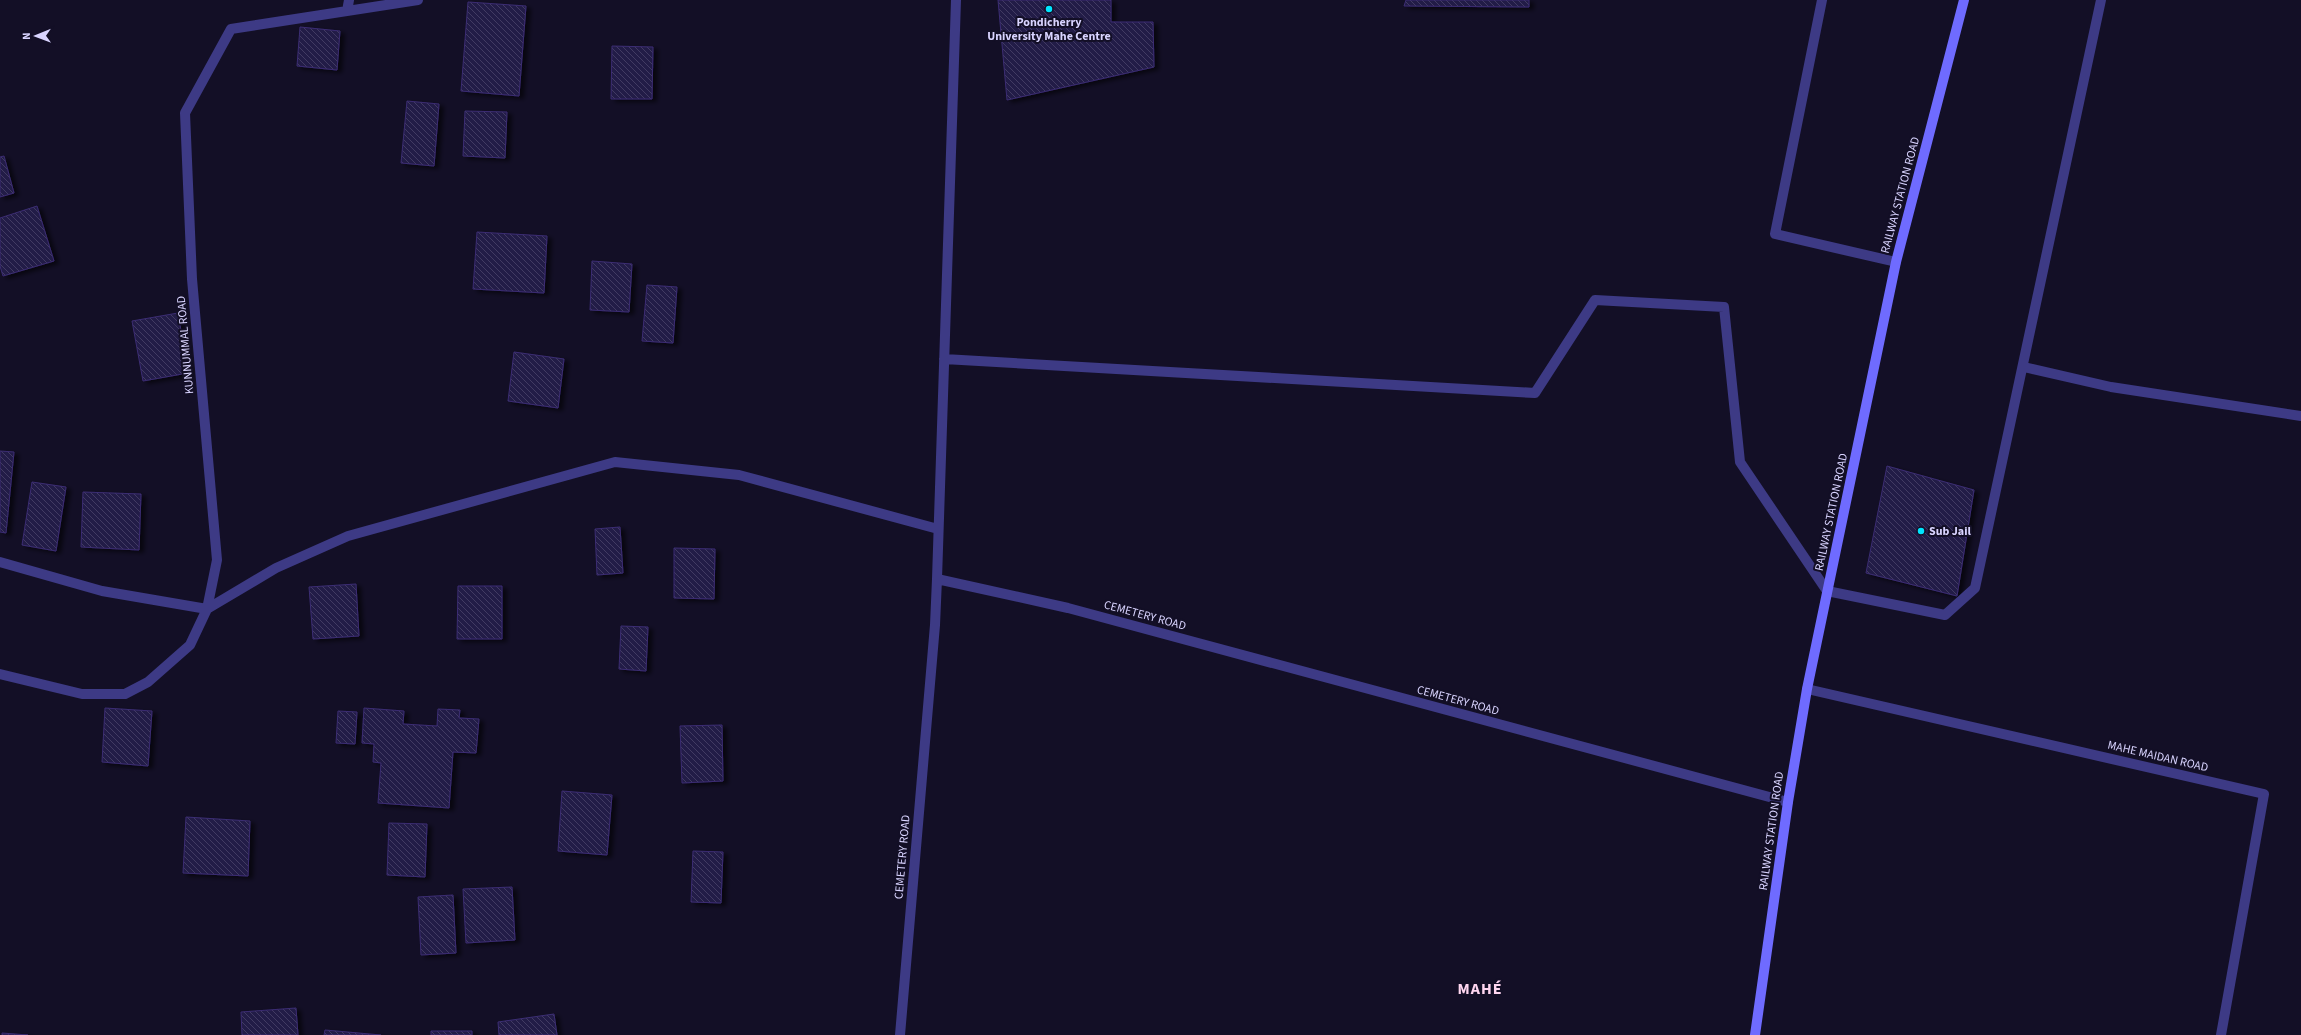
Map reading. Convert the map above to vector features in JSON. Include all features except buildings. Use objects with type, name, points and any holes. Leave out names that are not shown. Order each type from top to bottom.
[{"type":"street","points":[[347,11],[349,0]]},
{"type":"street","name":"KUNNUMMAL ROAD","points":[[0,674],[82,694],[125,694],[148,682],[190,645],[207,609],[217,560],[192,278],[185,113],[231,29],[418,0]]},
{"type":"street","points":[[937,578],[956,0]]},
{"type":"street","points":[[1822,0],[1775,234],[1896,262]]},
{"type":"street","name":"RAILWAY STATION ROAD","points":[[1755,1035],[1788,802],[1807,690],[1896,262],[1964,0]]},
{"type":"street","points":[[944,359],[1535,394],[1596,300],[1724,307],[1740,462],[1828,591],[1945,615],[1975,588],[2024,367],[2102,0]]},
{"type":"street","points":[[2024,367],[2111,387],[2301,416]]},
{"type":"street","points":[[0,562],[102,591],[207,609],[276,568],[348,536],[615,462],[739,475],[938,530]]},
{"type":"street","name":"CEMETERY ROAD","points":[[900,1035],[935,625],[937,578],[1075,610],[1788,802]]},
{"type":"street","name":"MAHE MAIDAN ROAD","points":[[1807,690],[2264,794],[2221,1035]]},
{"type":"place","name":"Pondicherry University Mahe Centre","points":[[1049,9]]},
{"type":"place","name":"Sub Jail","points":[[1921,531]]},
{"type":"district","name":"MAHÉ","points":[[1480,988]]}]
